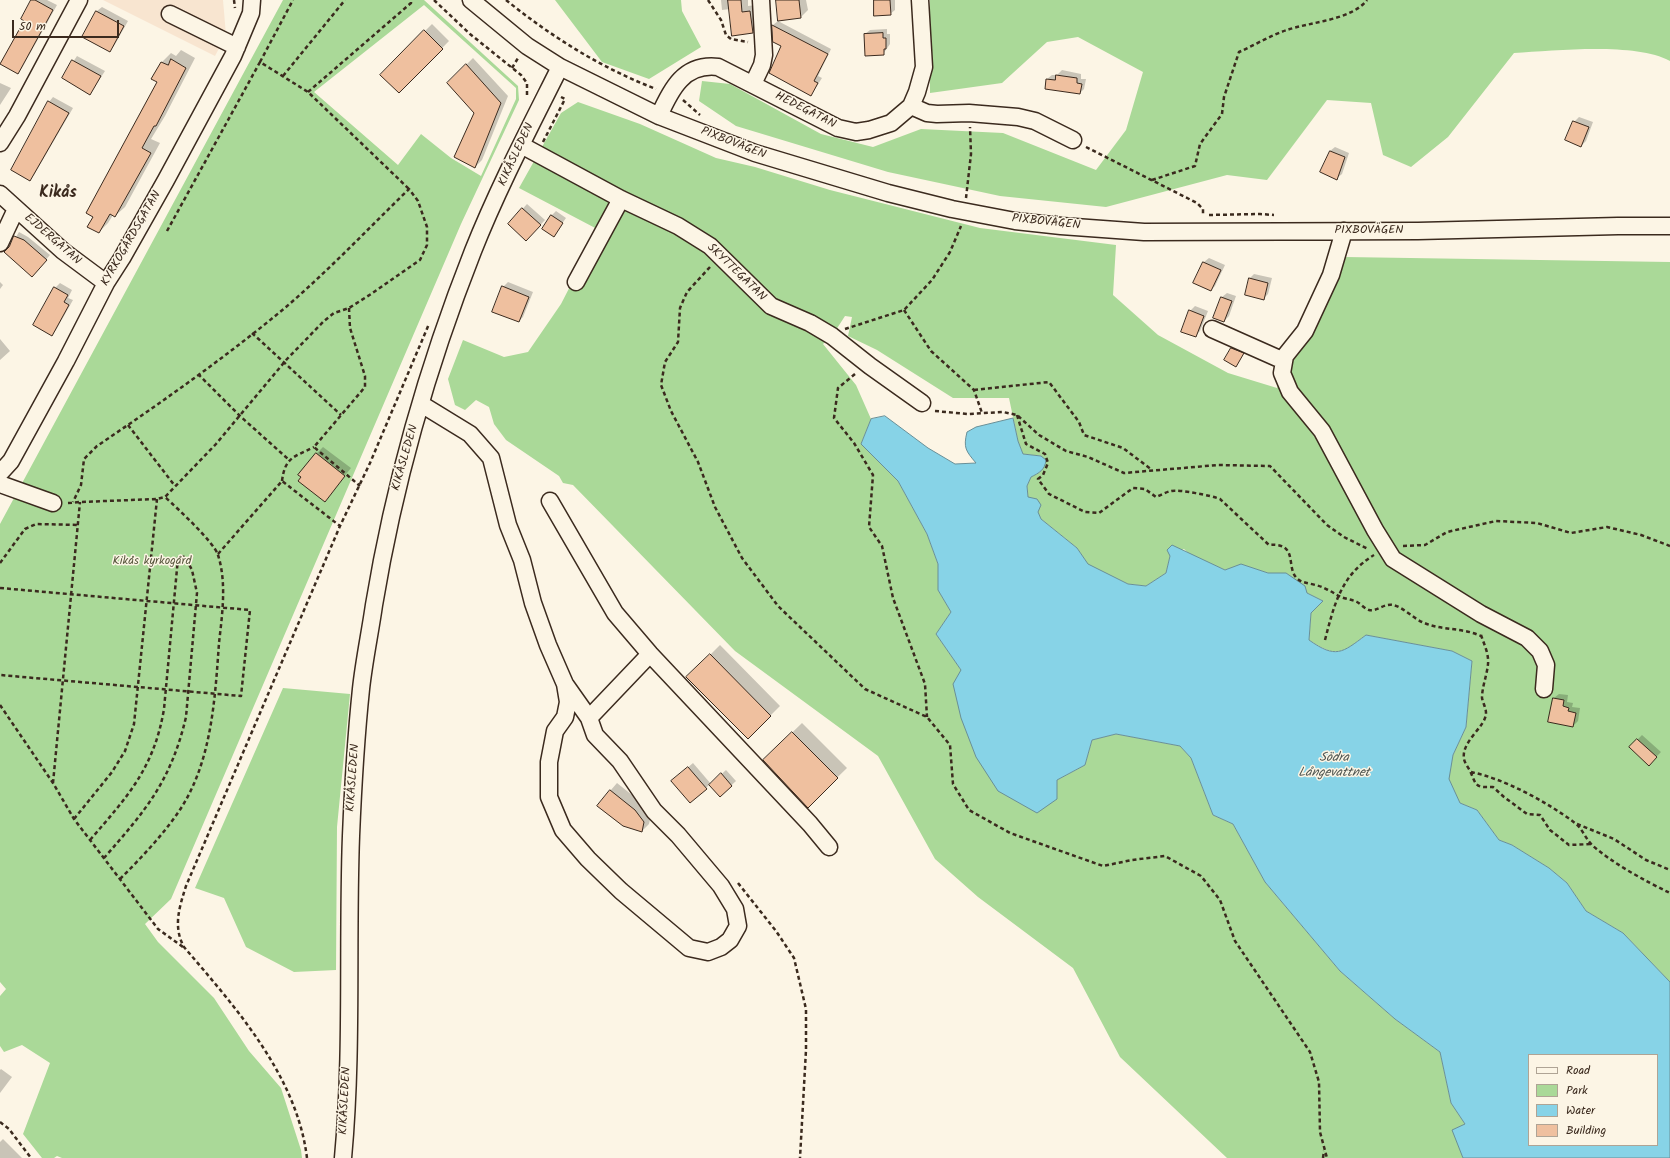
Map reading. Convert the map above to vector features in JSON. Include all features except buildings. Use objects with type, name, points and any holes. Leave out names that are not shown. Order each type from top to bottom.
[{"type":"street","points":[[0,143],[17,116],[79,0]]},
{"type":"street","name":"KYRKOGÅRDSGATAN","points":[[0,473],[11,461],[66,361],[106,283],[122,258],[166,180],[237,46],[251,12],[252,0]]},
{"type":"street","name":"PIXBOVÄGEN","points":[[471,0],[527,46],[560,67],[660,116],[755,154],[888,193],[952,209],[1061,226],[1144,232],[1344,231],[1670,226]]},
{"type":"street","points":[[753,84],[762,65],[764,55],[760,0]]},
{"type":"street","name":"HEDEGATAN","points":[[660,116],[672,87],[695,69],[705,66],[718,67],[838,128],[856,132],[869,130],[891,123],[911,106],[917,92],[924,67],[920,0]]},
{"type":"street","points":[[170,14],[237,46]]},
{"type":"street","name":"KIKÅSLEDEN","points":[[343,1158],[348,1083],[351,836],[361,685],[393,505],[421,404],[474,249],[520,145],[560,67]]},
{"type":"street","points":[[911,106],[927,113],[1000,114],[1035,121],[1073,140]]},
{"type":"street","name":"SKYTTEGATAN","points":[[520,145],[621,199],[678,226],[710,246],[720,258],[770,306],[810,323],[839,341],[870,366],[922,403]]},
{"type":"street","name":"EJDERGATAN","points":[[0,194],[63,251],[106,283]]},
{"type":"street","points":[[576,282],[621,199]]},
{"type":"street","points":[[0,243],[16,209]]},
{"type":"street","points":[[1344,231],[1331,275],[1305,331],[1285,356],[1282,372],[1290,392],[1322,431],[1393,560],[1482,614],[1526,638],[1540,651],[1546,665],[1544,689]]},
{"type":"street","points":[[1212,329],[1284,361]]},
{"type":"street","points":[[421,404],[470,434],[491,458],[508,525],[522,560],[533,603],[548,645],[565,684],[589,718],[596,735],[620,762],[654,811],[678,835],[722,886],[736,909],[738,926],[730,940],[721,947],[708,952],[689,948],[621,891],[588,859],[563,830],[549,797],[549,762],[555,731],[565,718],[568,702],[565,684]]},
{"type":"street","points":[[0,484],[53,503]]},
{"type":"street","points":[[550,501],[615,613],[650,654],[810,824],[829,847]]},
{"type":"street","points":[[589,718],[650,654]]},
{"type":"path","points":[[167,231],[293,0]]},
{"type":"path","points":[[283,76],[345,0]]},
{"type":"path","points":[[308,92],[411,3],[411,0]]},
{"type":"path","points":[[434,0],[470,34],[521,75],[527,83],[526,99]]},
{"type":"path","points":[[506,0],[540,27],[595,62],[685,101],[704,119]]},
{"type":"path","points":[[708,0],[721,20],[726,35],[731,39],[763,44]]},
{"type":"path","points":[[1152,180],[1195,166],[1200,144],[1222,114],[1224,96],[1239,52],[1287,30],[1316,24],[1343,15],[1363,6],[1367,0]]},
{"type":"path","points":[[53,503],[157,499],[165,497],[216,444],[284,363],[324,321],[334,313],[349,308],[420,260],[427,245],[427,227],[418,201],[409,189],[308,92],[260,62]]},
{"type":"path","points":[[652,88],[658,83]]},
{"type":"path","points":[[969,113],[971,154],[965,199],[971,202]]},
{"type":"path","points":[[1073,140],[1197,203],[1203,209],[1203,215]]},
{"type":"path","points":[[73,502],[81,485],[84,459],[97,446],[198,374],[252,333],[314,282],[409,189]]},
{"type":"path","points":[[1198,215],[1275,215]]},
{"type":"path","points":[[839,341],[846,328],[904,310],[932,280],[950,252],[961,225]]},
{"type":"path","points":[[720,258],[715,261],[687,292],[680,308],[678,342],[665,362],[661,385],[671,411],[698,462],[715,507],[742,558],[778,606],[865,689],[927,717],[950,746],[953,784],[969,810],[1010,833],[1103,866],[1132,860],[1165,856],[1201,876],[1220,900],[1235,940],[1310,1052],[1319,1082],[1320,1132],[1324,1151],[1328,1158]]},
{"type":"path","points":[[218,554],[282,481],[284,468],[288,459],[314,447],[365,387],[365,376],[350,328],[349,308]]},
{"type":"path","points":[[904,310],[931,351],[974,390],[982,413]]},
{"type":"path","points":[[307,1158],[305,1140],[289,1092],[274,1065],[239,1014],[184,948],[178,937],[177,925],[179,908],[186,886],[340,526],[360,486],[432,317]]},
{"type":"path","points":[[252,333],[341,415]]},
{"type":"path","points":[[870,366],[854,374],[838,388],[834,418],[854,443],[873,476],[869,527],[882,546],[893,598],[925,684],[927,717]]},
{"type":"path","points":[[198,374],[240,416],[288,459]]},
{"type":"path","points":[[974,390],[1049,382],[1079,422],[1084,435],[1123,448],[1152,470]]},
{"type":"path","points":[[922,403],[937,412],[1003,412],[1017,415],[1039,435],[1066,451],[1088,457],[1124,473],[1218,465],[1270,466],[1327,525],[1344,537],[1368,549],[1425,545],[1447,532],[1496,521],[1537,523],[1571,533],[1607,527],[1641,535],[1670,546]]},
{"type":"path","points":[[1017,415],[1026,444],[1045,454],[1048,462],[1044,476],[1038,479],[1049,494],[1085,512],[1099,513],[1133,488],[1145,489],[1156,497],[1172,491],[1202,496],[1212,495],[1220,499],[1263,541],[1269,545],[1276,544],[1285,547],[1289,551],[1292,569],[1296,578],[1356,602],[1368,610],[1373,611],[1385,606],[1393,605],[1422,622],[1432,626],[1454,630],[1468,630],[1481,636],[1485,644],[1488,663],[1482,698],[1486,713],[1484,720],[1473,735],[1465,752],[1464,760],[1471,772],[1474,784],[1478,787],[1493,787],[1527,814],[1540,815],[1550,830],[1569,845],[1592,844]]},
{"type":"path","points":[[128,425],[175,486]]},
{"type":"path","points":[[314,447],[360,486]]},
{"type":"path","points":[[282,481],[340,526]]},
{"type":"path","points":[[120,879],[136,863],[183,805],[196,778],[206,749],[212,724],[222,608],[222,577],[218,554],[190,521],[165,497]]},
{"type":"path","points":[[74,819],[112,772],[125,751],[134,724],[139,687],[157,499]]},
{"type":"path","points":[[53,783],[62,681],[79,526],[80,502]]},
{"type":"path","points":[[0,563],[25,529],[36,524],[79,526]]},
{"type":"path","points":[[1325,640],[1344,585],[1360,563],[1386,548]]},
{"type":"path","points":[[90,840],[129,795],[141,777],[160,732],[166,690],[178,558],[180,556],[185,557],[192,570],[197,592],[187,692],[186,718],[176,755],[168,773],[146,808],[104,858]]},
{"type":"path","points":[[0,588],[250,610],[241,696],[0,675]]},
{"type":"path","points":[[0,705],[53,783],[74,819],[158,929],[184,948]]},
{"type":"path","points":[[1471,772],[1487,776],[1522,791],[1577,824],[1614,839],[1646,860],[1670,870]]},
{"type":"path","points":[[1577,824],[1592,844],[1640,878],[1670,893]]},
{"type":"path","points":[[0,1122],[9,1129],[31,1158]]},
{"type":"path","points":[[1323,1158],[1324,1151]]},
{"type":"shaded area","points":[[103,0],[223,0],[226,35],[215,56]]},
{"type":"green space","name":"Kikås kyrkogård","points":[[283,0],[424,0],[518,86],[519,100],[461,224],[171,899],[145,924],[158,942],[214,998],[249,1051],[281,1088],[301,1150],[302,1158],[62,1158],[57,1156],[54,1158],[42,1158],[23,1134],[50,1063],[22,1045],[4,1052],[0,1046],[0,996],[6,989],[0,982],[0,524]],"holes":[[[424,5],[516,88],[516,99],[481,176],[451,158],[421,134],[398,165],[314,92]]]},
{"type":"green space","points":[[555,0],[681,0],[682,11],[701,47],[649,79],[602,62]]},
{"type":"green space","points":[[930,0],[1670,0],[1670,61],[1655,55],[1636,51],[1594,49],[1514,53],[1448,137],[1411,167],[1383,155],[1371,103],[1327,100],[1267,180],[1227,175],[1106,207],[1000,196],[888,172],[736,126],[699,101],[702,81],[730,84],[821,134],[873,147],[921,129],[1003,133],[1096,170],[1126,130],[1143,72],[1078,37],[1047,42],[1002,83],[930,93]]},
{"type":"green space","points":[[578,102],[640,124],[716,158],[755,167],[830,190],[980,228],[1116,245],[1113,295],[1158,335],[1228,373],[1277,388],[1345,257],[1670,262],[1670,982],[1623,933],[1586,911],[1567,883],[1549,868],[1512,845],[1499,840],[1477,810],[1460,803],[1448,779],[1453,755],[1466,727],[1472,661],[1452,651],[1366,635],[1344,650],[1333,651],[1318,646],[1309,640],[1311,613],[1323,601],[1307,593],[1286,573],[1268,573],[1241,565],[1225,570],[1189,554],[1184,549],[1170,556],[1166,573],[1146,586],[1128,584],[1088,565],[1077,548],[1041,519],[1028,497],[1027,486],[1031,477],[1040,472],[1041,456],[1023,454],[1018,441],[1009,398],[953,398],[877,350],[848,336],[852,317],[845,316],[834,333],[823,344],[856,385],[871,419],[861,444],[898,481],[927,534],[938,564],[938,590],[951,612],[936,634],[961,670],[1057,780],[1085,765],[1092,740],[1116,734],[1180,746],[1191,758],[1213,815],[1233,824],[1265,882],[1340,971],[1395,1019],[1440,1052],[1451,1103],[1465,1124],[1463,1158],[1227,1158],[1120,1057],[1073,968],[978,897],[935,859],[878,756],[735,651],[573,485],[563,483],[559,476],[506,440],[494,424],[489,407],[476,400],[465,410],[455,405],[448,379],[463,340],[504,357],[528,352],[561,304],[599,230],[519,188],[561,113]]},
{"type":"green space","points":[[283,688],[350,694],[337,827],[336,970],[294,972],[246,947],[224,898],[195,888]]},
{"type":"water","name":"Södra Långevattnet","points":[[885,416],[928,448],[955,464],[976,463],[965,446],[967,432],[976,427],[1013,418],[1018,441],[1023,454],[1041,456],[1046,460],[1043,469],[1031,477],[1027,486],[1028,497],[1037,499],[1041,505],[1038,512],[1041,519],[1077,548],[1088,564],[1128,584],[1146,586],[1166,573],[1170,556],[1167,550],[1172,545],[1225,570],[1241,564],[1268,573],[1286,573],[1305,586],[1307,593],[1323,601],[1311,613],[1309,640],[1326,650],[1333,652],[1345,650],[1366,635],[1452,651],[1472,661],[1466,727],[1453,755],[1449,779],[1460,803],[1477,810],[1499,840],[1512,845],[1549,868],[1567,883],[1586,911],[1623,933],[1670,982],[1670,1158],[1463,1158],[1452,1130],[1465,1124],[1451,1103],[1440,1052],[1395,1019],[1340,971],[1265,882],[1233,824],[1213,815],[1191,758],[1180,746],[1116,734],[1092,740],[1085,765],[1057,780],[1057,799],[1037,813],[998,791],[976,757],[961,718],[953,684],[961,670],[936,634],[951,612],[938,590],[938,564],[927,534],[898,481],[861,444],[871,419]]},
{"type":"district","name":"Kikås","points":[[58,194]]}]
